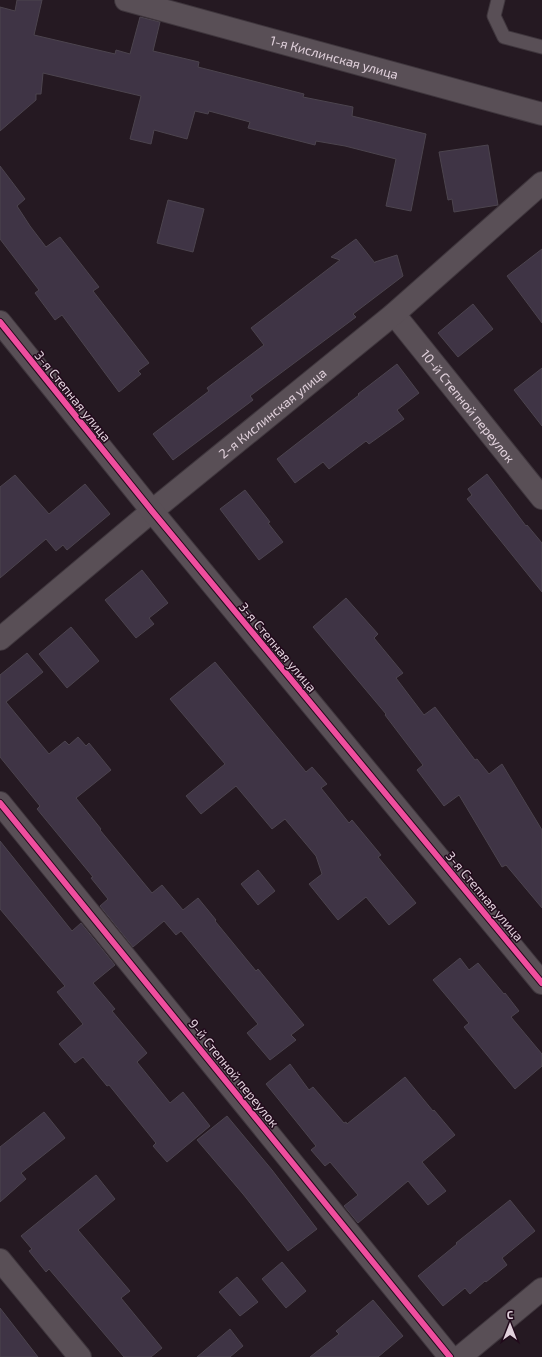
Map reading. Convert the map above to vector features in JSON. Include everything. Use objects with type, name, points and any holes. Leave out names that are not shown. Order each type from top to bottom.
[{"type":"street","name":"1-я Кислинская улица","points":[[126,0],[542,114]]},
{"type":"street","name":"2-я Кислинская улица","points":[[0,639],[152,511],[394,314],[542,183]]},
{"type":"street","name":"10-й Степной переулок","points":[[394,314],[542,498]]},
{"type":"street","name":"3-я Степная улица","points":[[0,322],[152,511],[542,983]]},
{"type":"street","name":"9-й Степной переулок","points":[[0,803],[450,1357]]},
{"type":"street","points":[[0,1260],[80,1357]]},
{"type":"street","points":[[460,1357],[542,1289]]},
{"type":"lane","points":[[498,0],[494,16],[504,38],[542,47]]},
{"type":"building","points":[[17,0],[42,0],[34,35],[115,54],[116,50],[130,54],[140,17],[160,22],[153,51],[199,62],[198,67],[304,94],[303,97],[353,107],[352,116],[426,134],[411,211],[386,206],[396,159],[345,146],[316,141],[315,145],[248,128],[250,122],[209,111],[208,114],[195,111],[187,139],[154,130],[151,144],[130,139],[141,96],[43,73],[41,94],[36,94],[36,100],[0,131],[0,7],[15,11]]},
{"type":"building","points":[[488,145],[498,205],[454,212],[452,199],[448,200],[439,152]]},
{"type":"building","points":[[0,166],[25,199],[17,206],[30,226],[46,247],[60,237],[99,287],[93,291],[149,363],[138,371],[141,374],[119,392],[62,315],[55,320],[35,293],[39,290],[0,239]]},
{"type":"building","points":[[168,200],[204,209],[193,252],[157,243]]},
{"type":"building","points":[[356,239],[375,263],[397,255],[403,276],[353,314],[356,317],[250,396],[253,400],[173,460],[153,434],[209,391],[207,388],[264,345],[251,328],[340,260],[331,257]]},
{"type":"building","points":[[542,249],[542,323],[507,276]]},
{"type":"building","points":[[473,304],[493,329],[458,357],[438,333]]},
{"type":"building","points":[[397,364],[419,393],[397,410],[404,419],[369,444],[366,441],[329,469],[323,462],[295,483],[277,459]]},
{"type":"building","points":[[542,368],[542,426],[514,390]]},
{"type":"building","points":[[487,474],[526,526],[527,525],[542,543],[542,592],[467,499],[472,495],[468,489]]},
{"type":"building","points":[[15,475],[49,514],[85,484],[110,514],[67,550],[63,545],[56,551],[46,539],[0,578],[0,487]]},
{"type":"building","points":[[245,490],[270,522],[268,523],[283,542],[259,560],[220,509]]},
{"type":"building","points":[[142,570],[168,603],[149,618],[154,624],[136,638],[105,600]]},
{"type":"building","points":[[346,598],[378,634],[374,638],[403,673],[396,678],[424,715],[435,707],[475,760],[477,759],[489,774],[502,764],[542,830],[542,908],[506,865],[502,867],[459,795],[444,806],[417,770],[423,765],[385,715],[386,714],[313,627]]},
{"type":"building","points":[[71,627],[99,661],[67,688],[39,654]]},
{"type":"building","points":[[27,653],[43,672],[6,702],[49,754],[65,741],[69,745],[78,737],[86,746],[89,743],[111,770],[76,798],[101,829],[100,830],[152,893],[162,885],[183,910],[198,898],[256,971],[258,969],[304,1025],[291,1035],[296,1040],[270,1060],[247,1033],[258,1024],[181,931],[176,935],[164,921],[133,947],[100,906],[108,899],[91,878],[93,877],[37,809],[40,806],[0,757],[0,675]]},
{"type":"building","points":[[215,662],[306,772],[312,767],[327,784],[321,788],[349,823],[352,820],[381,855],[378,857],[416,903],[389,925],[366,897],[338,920],[309,884],[322,874],[316,856],[285,819],[272,829],[236,786],[201,814],[186,796],[225,764],[170,699]]},
{"type":"building","points":[[0,841],[72,931],[81,923],[115,965],[93,983],[115,1009],[112,1011],[147,1053],[137,1062],[170,1103],[183,1092],[210,1126],[167,1162],[153,1146],[156,1143],[109,1085],[107,1086],[83,1057],[75,1063],[59,1044],[83,1024],[57,992],[65,986],[0,909]]},
{"type":"building","points":[[258,870],[275,891],[258,905],[241,884]]},
{"type":"building","points":[[460,958],[469,970],[478,963],[504,994],[505,993],[519,1011],[511,1017],[542,1054],[542,1066],[515,1089],[464,1027],[469,1023],[433,980]]},
{"type":"building","points":[[290,1064],[309,1090],[313,1087],[344,1123],[346,1122],[347,1124],[405,1077],[455,1135],[422,1162],[446,1191],[428,1205],[408,1181],[358,1223],[344,1206],[358,1195],[330,1162],[325,1166],[311,1150],[316,1146],[266,1084]]},
{"type":"building","points":[[44,1112],[65,1138],[21,1173],[26,1179],[0,1202],[0,1147]]},
{"type":"building","points":[[227,1116],[272,1170],[317,1229],[288,1251],[243,1194],[197,1140]]},
{"type":"building","points":[[96,1175],[115,1199],[78,1230],[130,1291],[121,1298],[162,1348],[151,1357],[124,1357],[49,1269],[46,1272],[29,1251],[32,1249],[21,1236]]},
{"type":"building","points":[[510,1200],[535,1231],[502,1258],[507,1265],[470,1294],[465,1288],[443,1306],[418,1276],[457,1244],[456,1243]]},
{"type":"building","points":[[282,1262],[306,1291],[286,1308],[262,1279]]},
{"type":"building","points":[[237,1277],[258,1302],[240,1316],[219,1292]]},
{"type":"building","points":[[373,1300],[403,1336],[378,1357],[310,1357],[339,1334],[336,1331]]},
{"type":"building","points":[[0,1308],[38,1357],[0,1357]]},
{"type":"building","points":[[230,1329],[243,1346],[230,1357],[197,1357]]},
{"type":"cycle path","points":[[0,322],[152,511],[542,983]]},
{"type":"cycle path","points":[[0,803],[450,1357]]}]
